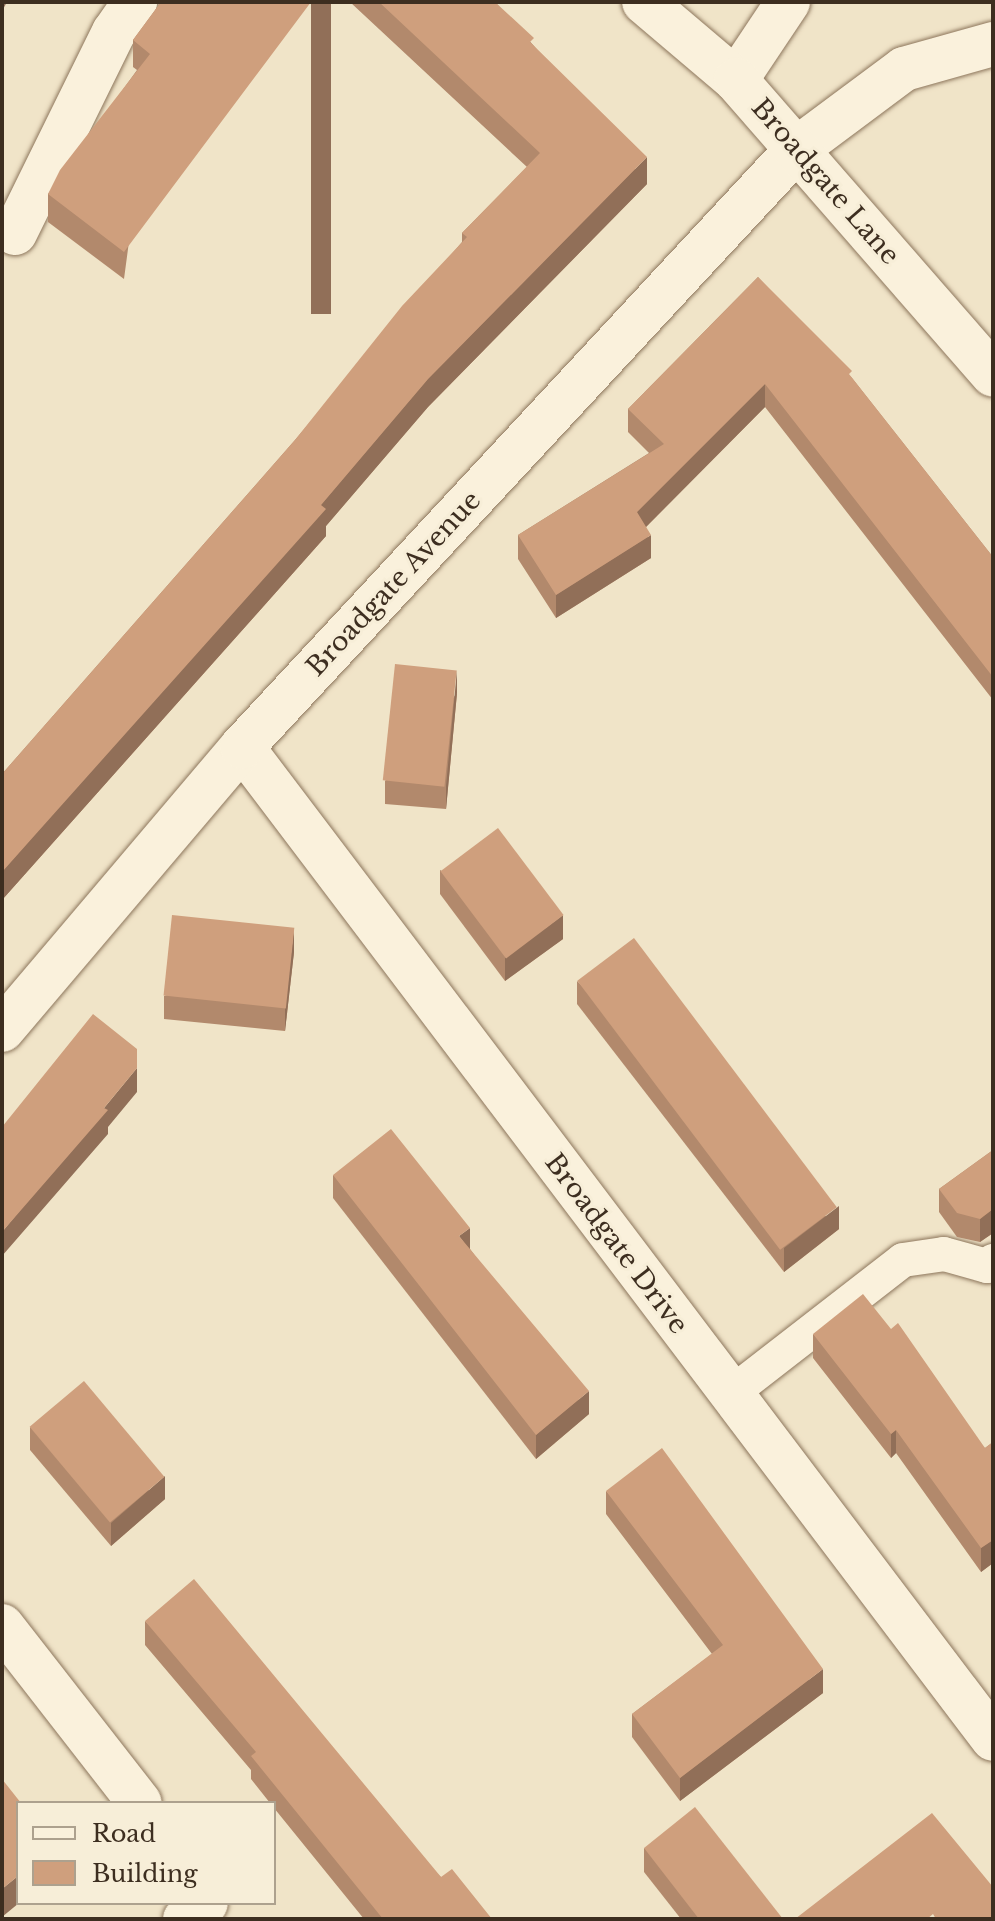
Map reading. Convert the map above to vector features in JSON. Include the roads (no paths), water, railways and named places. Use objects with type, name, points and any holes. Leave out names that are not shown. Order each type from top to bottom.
[{"type":"street","points":[[15,233],[114,32],[135,2]]},
{"type":"street","name":"Broadgate Lane","points":[[644,2],[736,80],[993,375]]},
{"type":"street","points":[[736,80],[788,2]]},
{"type":"street","name":"Broadgate Avenue","points":[[2,1030],[242,747],[798,148],[904,69],[993,44]]},
{"type":"street","name":"Broadgate Drive","points":[[242,747],[729,1395],[993,1739]]},
{"type":"street","points":[[2,1626],[138,1801]]},
{"type":"street","points":[[185,1919],[203,1905]]},
{"type":"lane","points":[[729,1395],[903,1260],[944,1254],[987,1266],[993,1261]]}]
